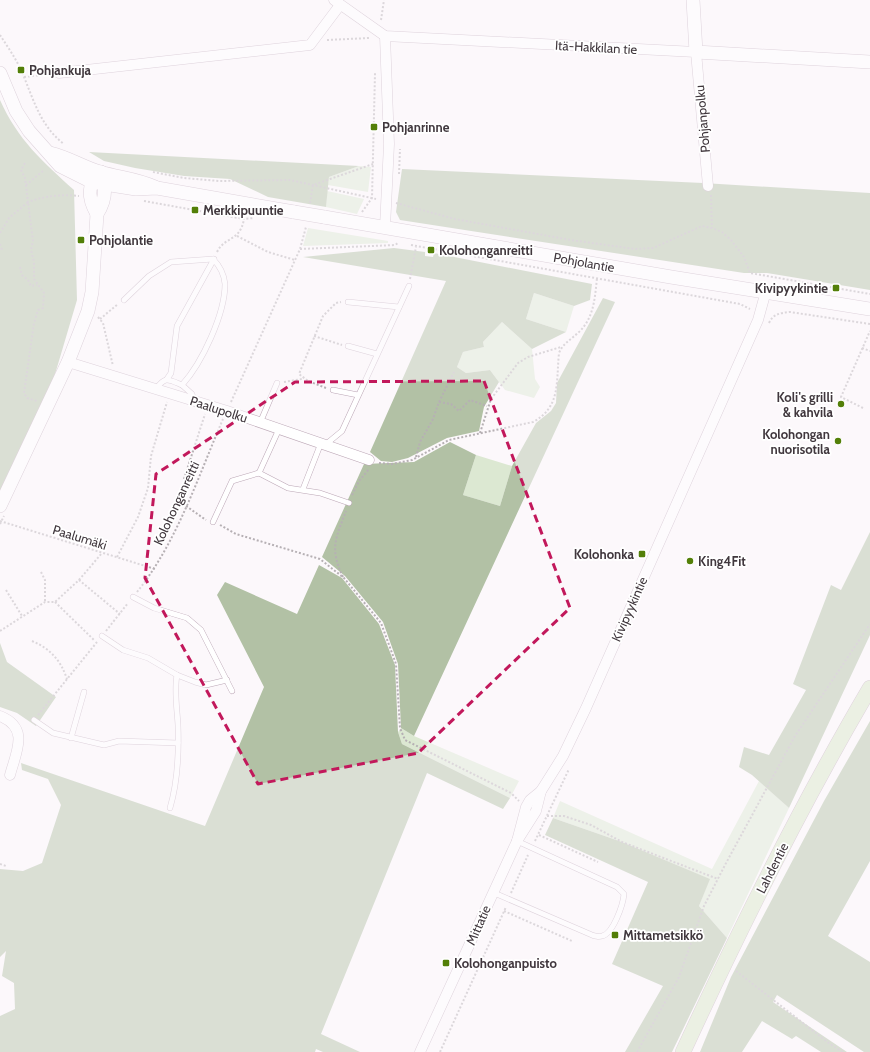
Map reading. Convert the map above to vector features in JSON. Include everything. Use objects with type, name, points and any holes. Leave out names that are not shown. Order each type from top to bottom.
[{"type":"main road","name":"Lahdentie","points":[[683,1052],[719,973],[781,850],[845,731],[870,688]]},
{"type":"street","points":[[692,0],[696,52]]},
{"type":"street","points":[[59,73],[310,45],[337,3],[385,36],[389,144],[385,227]]},
{"type":"street","name":"Itä-Hakkilan tie","points":[[385,36],[870,62]]},
{"type":"street","name":"Pohjanpolku","points":[[696,52],[708,186]]},
{"type":"street","name":"Pohjolantie","points":[[0,73],[16,111],[28,131],[50,154],[64,156],[99,179],[138,180],[156,188],[671,277],[766,291],[870,309]]},
{"type":"street","points":[[0,506],[68,362],[88,311],[92,292],[97,214],[90,202],[99,179]]},
{"type":"street","name":"Kivipyykintie","points":[[536,811],[541,791],[563,756],[586,708],[758,320],[766,291]]},
{"type":"street","name":"Paalupolku","points":[[68,362],[227,411],[373,461]]},
{"type":"street","points":[[0,716],[10,721],[19,733],[20,740],[10,776]]},
{"type":"street","name":"Kivipyykintie","points":[[526,807],[530,800],[541,791]]},
{"type":"street","name":"Mittatie","points":[[517,841],[526,807]]},
{"type":"street","name":"Mittatie","points":[[420,1052],[492,892],[517,841],[536,811]]},
{"type":"lane","points":[[124,300],[149,276],[171,262],[213,259]]},
{"type":"lane","points":[[156,389],[171,373],[177,326],[213,259]]},
{"type":"lane","points":[[182,385],[200,362],[223,304],[225,283],[222,269],[213,259]]},
{"type":"lane","points":[[303,489],[323,444],[342,431],[409,286]]},
{"type":"lane","points":[[348,302],[399,307]]},
{"type":"lane","points":[[348,346],[377,354]]},
{"type":"lane","points":[[167,379],[182,385],[192,394],[194,401]]},
{"type":"lane","points":[[260,422],[276,383]]},
{"type":"lane","points":[[333,390],[358,395]]},
{"type":"lane","points":[[259,473],[279,429]]},
{"type":"lane","points":[[213,522],[232,482],[259,473],[288,488],[303,489],[349,503]]},
{"type":"lane","points":[[133,597],[154,608],[187,618],[201,630],[232,691]]},
{"type":"lane","points":[[102,636],[123,650],[148,658],[177,675],[206,685],[227,680]]},
{"type":"lane","points":[[170,808],[177,777],[177,675]]},
{"type":"lane","points":[[71,738],[84,692]]},
{"type":"lane","points":[[34,720],[53,733],[104,745],[119,741],[178,743]]},
{"type":"lane","points":[[492,892],[592,936],[602,936],[609,932],[617,918],[624,900],[624,894],[618,887],[517,841]]},
{"type":"path","points":[[380,23],[384,0]]},
{"type":"path","points":[[365,33],[373,41]]},
{"type":"path","points":[[0,35],[16,60],[41,119],[51,132],[68,147]]},
{"type":"path","points":[[310,45],[316,45],[324,40],[371,38]]},
{"type":"path","points":[[361,215],[364,208],[372,198],[375,67]]},
{"type":"path","points":[[24,77],[59,73]]},
{"type":"path","points":[[25,163],[21,170],[25,178],[33,240],[31,250],[34,262],[34,279],[44,293],[43,308],[38,310],[35,317],[24,393],[27,398],[48,406]]},
{"type":"path","points":[[313,185],[373,164]]},
{"type":"path","points":[[26,185],[44,170]]},
{"type":"path","points":[[149,172],[219,180],[290,180],[372,198]]},
{"type":"path","points":[[708,186],[710,192],[712,228]]},
{"type":"path","points":[[0,233],[10,218],[28,202],[42,197],[65,194],[81,196]]},
{"type":"path","points":[[137,200],[244,219],[259,218]]},
{"type":"path","points":[[395,203],[463,220],[635,250],[653,248],[702,226],[722,232],[731,240],[744,257],[750,273],[870,294]]},
{"type":"path","points":[[213,259],[219,248],[237,236],[243,227],[244,219]]},
{"type":"path","points":[[237,236],[268,252],[295,260]]},
{"type":"path","name":"Kolohonganreitti","points":[[34,720],[155,569],[186,506],[300,249],[395,245],[399,242]]},
{"type":"path","points":[[0,244],[2,250]]},
{"type":"path","points":[[409,286],[416,247]]},
{"type":"path","points":[[20,267],[22,275],[28,280],[31,286],[37,285]]},
{"type":"path","points":[[517,800],[511,793],[405,740],[400,728],[396,664],[381,623],[344,578],[336,563],[335,540],[359,481],[373,461],[392,464],[412,460],[449,440],[533,422],[550,410],[554,402],[559,353],[562,347],[580,331],[589,319],[595,300],[597,278]]},
{"type":"path","points":[[100,319],[124,300]]},
{"type":"path","points":[[302,379],[299,374],[323,316],[336,303],[348,302]]},
{"type":"path","points":[[772,317],[778,314],[801,313],[870,324]]},
{"type":"path","points":[[96,314],[100,319],[113,366],[120,378]]},
{"type":"path","points":[[863,408],[841,398],[870,331]]},
{"type":"path","points":[[314,336],[348,346]]},
{"type":"path","points":[[480,433],[487,406],[502,382],[518,363],[528,357],[562,347]]},
{"type":"path","points":[[862,348],[870,351]]},
{"type":"path","points":[[416,457],[420,442],[433,419],[438,402],[454,372]]},
{"type":"path","points":[[276,383],[302,379],[333,390]]},
{"type":"path","points":[[117,557],[138,518],[148,488],[148,468],[154,444],[166,411],[167,393]]},
{"type":"path","points":[[438,402],[451,404],[459,412],[470,400],[487,406]]},
{"type":"path","points":[[184,479],[204,420],[206,405]]},
{"type":"path","points":[[186,506],[202,518],[236,534],[320,560],[344,578]]},
{"type":"path","name":"Paalumäki","points":[[0,521],[155,569]]},
{"type":"path","points":[[0,631],[45,602],[55,602],[79,580],[102,553]]},
{"type":"path","points":[[41,572],[45,580],[45,602]]},
{"type":"path","points":[[79,580],[120,614]]},
{"type":"path","points":[[6,590],[22,616]]},
{"type":"path","points":[[55,602],[97,642]]},
{"type":"path","points":[[637,1052],[679,977],[704,906],[795,736],[870,624]]},
{"type":"path","points":[[32,641],[49,650],[57,658],[64,668],[67,679]]},
{"type":"path","points":[[547,816],[564,816],[591,825],[622,842],[718,879]]},
{"type":"path","points":[[539,835],[598,862]]},
{"type":"path","points":[[514,886],[526,858]]},
{"type":"path","points":[[0,864],[6,866]]},
{"type":"path","points":[[440,1052],[504,911],[572,941]]},
{"type":"path","points":[[749,980],[830,1044],[843,1052]]},
{"type":"highlighted area","points":[[484,381],[570,608],[418,753],[258,784],[145,578],[156,474],[295,382]]},
{"type":"green space","points":[[0,100],[15,127],[32,149],[74,190],[77,300],[53,381],[0,494]]},
{"type":"green space","points":[[89,152],[359,166],[329,177],[326,207],[268,197],[230,179],[184,176],[135,168],[104,161]]},
{"type":"green space","points":[[359,166],[371,167],[368,192],[328,185],[329,177]]},
{"type":"green space","points":[[402,169],[703,183],[870,193],[870,290],[767,273],[744,273],[400,220],[396,212]]},
{"type":"green space","points":[[327,191],[364,199],[357,214],[326,207]]},
{"type":"green space","points":[[308,228],[388,241],[388,243],[303,246]]},
{"type":"green space","points":[[394,248],[425,252],[425,256],[433,257],[434,253],[592,284],[590,300],[574,306],[534,293],[526,319],[566,332],[532,349],[502,322],[483,342],[484,347],[463,352],[457,367],[466,373],[490,370],[499,382],[484,407],[479,431],[447,438],[408,458],[392,462],[381,461],[370,452],[446,281],[303,257]]},
{"type":"green space","points":[[534,293],[574,306],[566,332],[526,319]]},
{"type":"green space","points":[[603,298],[615,302],[414,736],[401,728],[398,664],[383,622],[345,576],[322,557],[364,464],[414,462],[450,442],[476,455],[463,495],[500,506],[512,466],[536,423],[551,411],[556,403],[557,383]]},
{"type":"green space","points":[[502,322],[532,349],[535,379],[540,387],[534,398],[505,390],[490,370],[466,373],[457,367],[463,352],[484,347],[483,342]]},
{"type":"green space","points":[[476,455],[512,466],[500,506],[463,495]]},
{"type":"green space","points":[[870,532],[870,635],[789,808],[752,775],[739,767],[744,747],[769,755],[806,690],[793,684],[831,585],[841,590]]},
{"type":"green space","points":[[319,565],[342,578],[379,624],[395,665],[398,732],[402,744],[510,798],[503,809],[427,773],[321,1034],[360,1052],[323,1052],[316,1049],[315,1052],[0,1052],[0,1016],[15,1009],[14,983],[2,976],[6,951],[0,957],[0,869],[23,871],[42,863],[61,805],[48,779],[22,770],[21,763],[205,826],[264,687],[217,595],[225,582],[297,614]]},
{"type":"green space","points":[[0,643],[7,662],[56,697],[36,726],[17,713],[0,707]]},
{"type":"green space","points":[[870,721],[870,861],[828,936],[870,962],[870,1052],[864,1052],[777,995],[773,1002],[847,1052],[821,1052],[796,1036],[792,1039],[762,1021],[742,1052],[700,1052],[731,977],[824,801]]},
{"type":"green space","points":[[401,728],[414,736],[519,781],[510,798],[402,744],[398,732]]},
{"type":"green space","points":[[759,781],[789,808],[727,938],[699,906],[709,879],[622,842],[553,818],[560,801],[712,869]]},
{"type":"green space","points":[[553,818],[622,842],[710,879],[699,906],[727,938],[672,1052],[625,1052],[663,986],[612,964],[648,882],[545,835]]},
{"type":"place","name":"Pohjankuja","points":[[21,70]]},
{"type":"place","name":"Pohjanrinne","points":[[374,127]]},
{"type":"place","name":"Merkkipuuntie","points":[[195,210]]},
{"type":"place","name":"Pohjolantie","points":[[81,240]]},
{"type":"place","name":"Kolohonganreitti","points":[[431,250]]},
{"type":"place","name":"Kivipyykintie","points":[[836,288]]},
{"type":"place","name":"Koli's grilli & kahvila","points":[[841,404]]},
{"type":"place","name":"Kolohongan nuorisotila","points":[[838,441]]},
{"type":"place","name":"Kolohonka","points":[[642,554]]},
{"type":"place","name":"King4Fit","points":[[690,561]]},
{"type":"place","name":"Mittametsikkö","points":[[615,935]]},
{"type":"place","name":"Kolohonganpuisto","points":[[446,963]]}]
